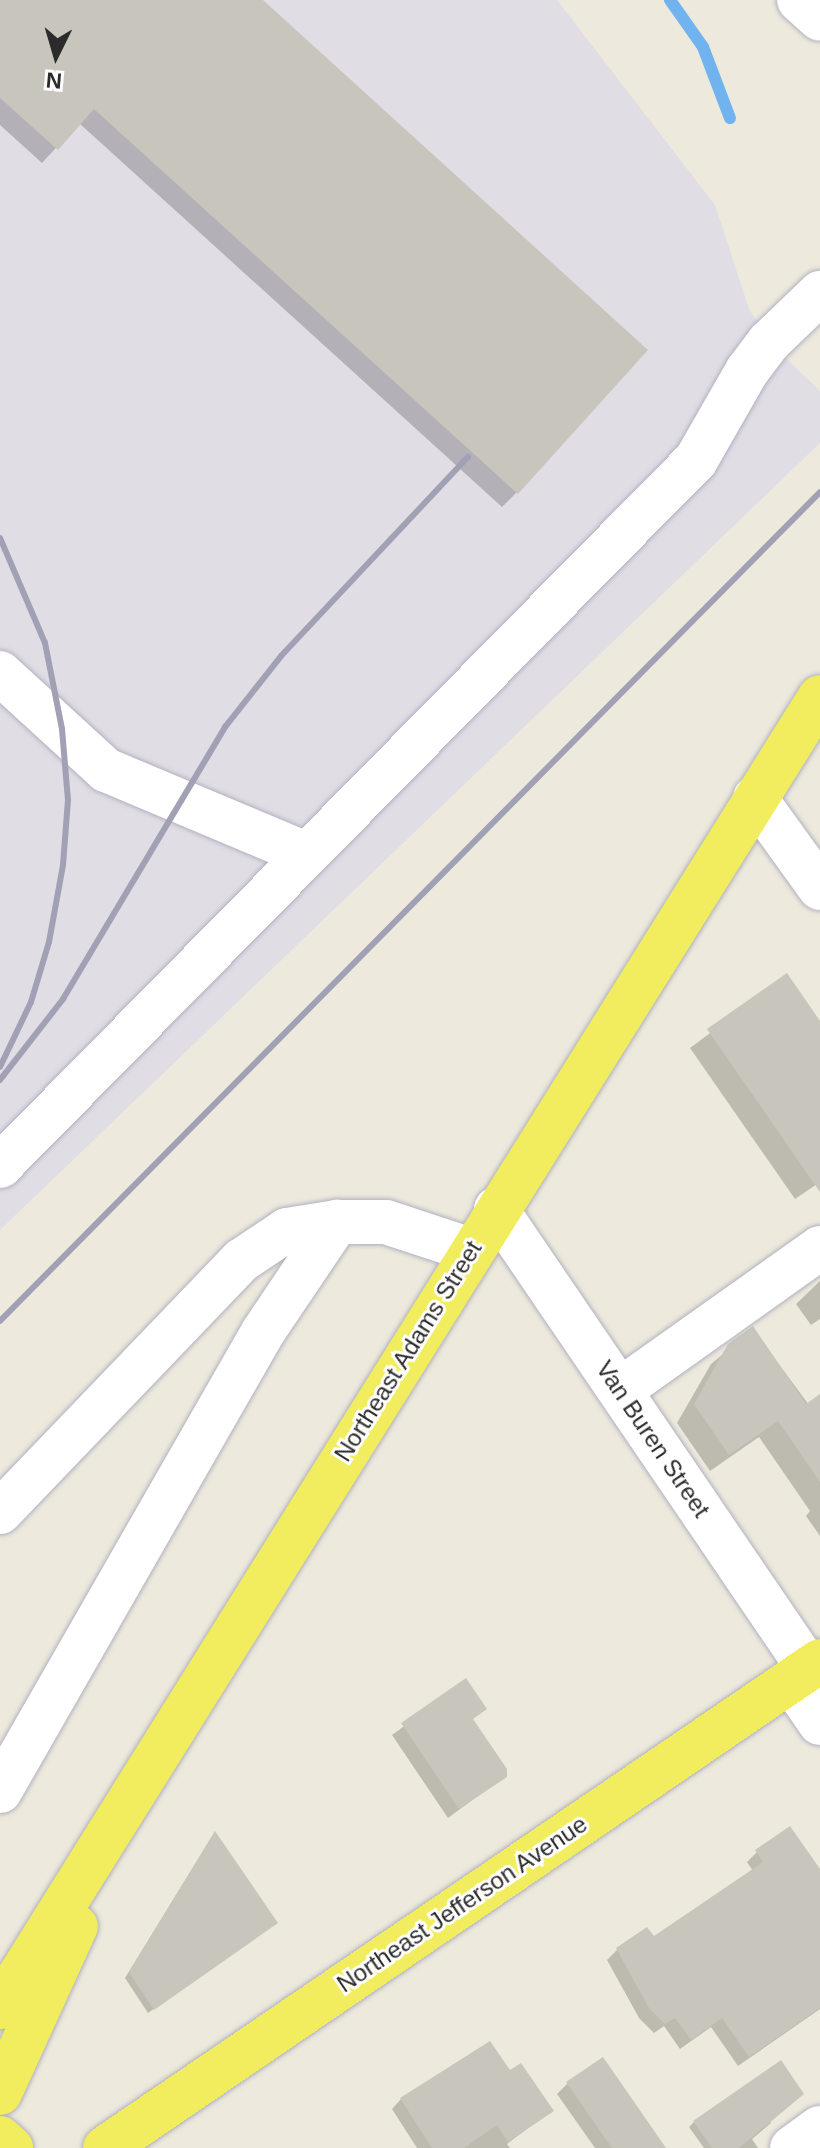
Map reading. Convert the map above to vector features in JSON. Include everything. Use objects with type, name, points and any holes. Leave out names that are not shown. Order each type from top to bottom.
[{"type":"main road","name":"Northeast Adams Street","points":[[0,2007],[496,1209],[820,697]]},
{"type":"main road","points":[[0,2093],[75,1927],[209,1668]]},
{"type":"main road","name":"Northeast Jefferson Avenue","points":[[105,2148],[807,1670]]},
{"type":"main road","points":[[71,2148],[377,1962]]},
{"type":"main road","points":[[0,2138],[11,2148]]},
{"type":"street","points":[[799,0],[820,19]]},
{"type":"street","points":[[0,1166],[696,460],[747,371],[769,342],[820,293]]},
{"type":"street","points":[[0,673],[106,770],[306,854]]},
{"type":"street","points":[[755,798],[820,888]]},
{"type":"street","name":"Van Buren Street","points":[[496,1209],[807,1670],[820,1723]]},
{"type":"street","points":[[0,1512],[242,1260],[287,1230],[337,1222],[386,1222],[471,1250]]},
{"type":"street","points":[[0,1791],[263,1332],[337,1222]]},
{"type":"street","points":[[620,1390],[820,1248]]},
{"type":"street","points":[[792,2148],[820,2128]]},
{"type":"shaded area","points":[[0,0],[557,0],[715,205],[749,309],[769,342],[820,391],[820,443],[0,1230]]},
{"type":"building","points":[[0,0],[263,0],[648,350],[518,494],[94,109],[58,150],[0,98]]},
{"type":"building","points":[[787,973],[820,1021],[820,1192],[707,1029]]},
{"type":"building","points":[[753,1326],[806,1404],[820,1394],[820,1482],[778,1421],[729,1455],[694,1404],[728,1344]]},
{"type":"building","points":[[466,1678],[487,1709],[473,1719],[507,1769],[507,1777],[459,1809],[401,1723]]},
{"type":"building","points":[[790,1826],[820,1869],[820,2008],[749,2057],[722,2018],[691,2040],[675,2018],[665,2024],[649,2008],[616,1948],[647,1927],[654,1936],[763,1862],[755,1850]]},
{"type":"building","points":[[215,1831],[278,1923],[154,2010],[129,1972]]},
{"type":"building","points":[[490,2041],[510,2070],[521,2063],[554,2111],[508,2142],[497,2125],[464,2148],[432,2148],[400,2098]]},
{"type":"building","points":[[603,2057],[666,2148],[612,2148],[566,2082]]},
{"type":"building","points":[[781,2060],[804,2094],[739,2148],[712,2148],[693,2121]]},
{"type":"waterway","points":[[670,0],[703,47],[730,118]]},
{"type":"railway","points":[[0,1080],[63,999],[225,727],[281,656],[468,457]]},
{"type":"railway","points":[[0,1321],[820,492]]},
{"type":"railway","points":[[0,538],[45,643],[62,729],[68,800],[63,865],[49,942],[31,1002],[0,1067]]}]
